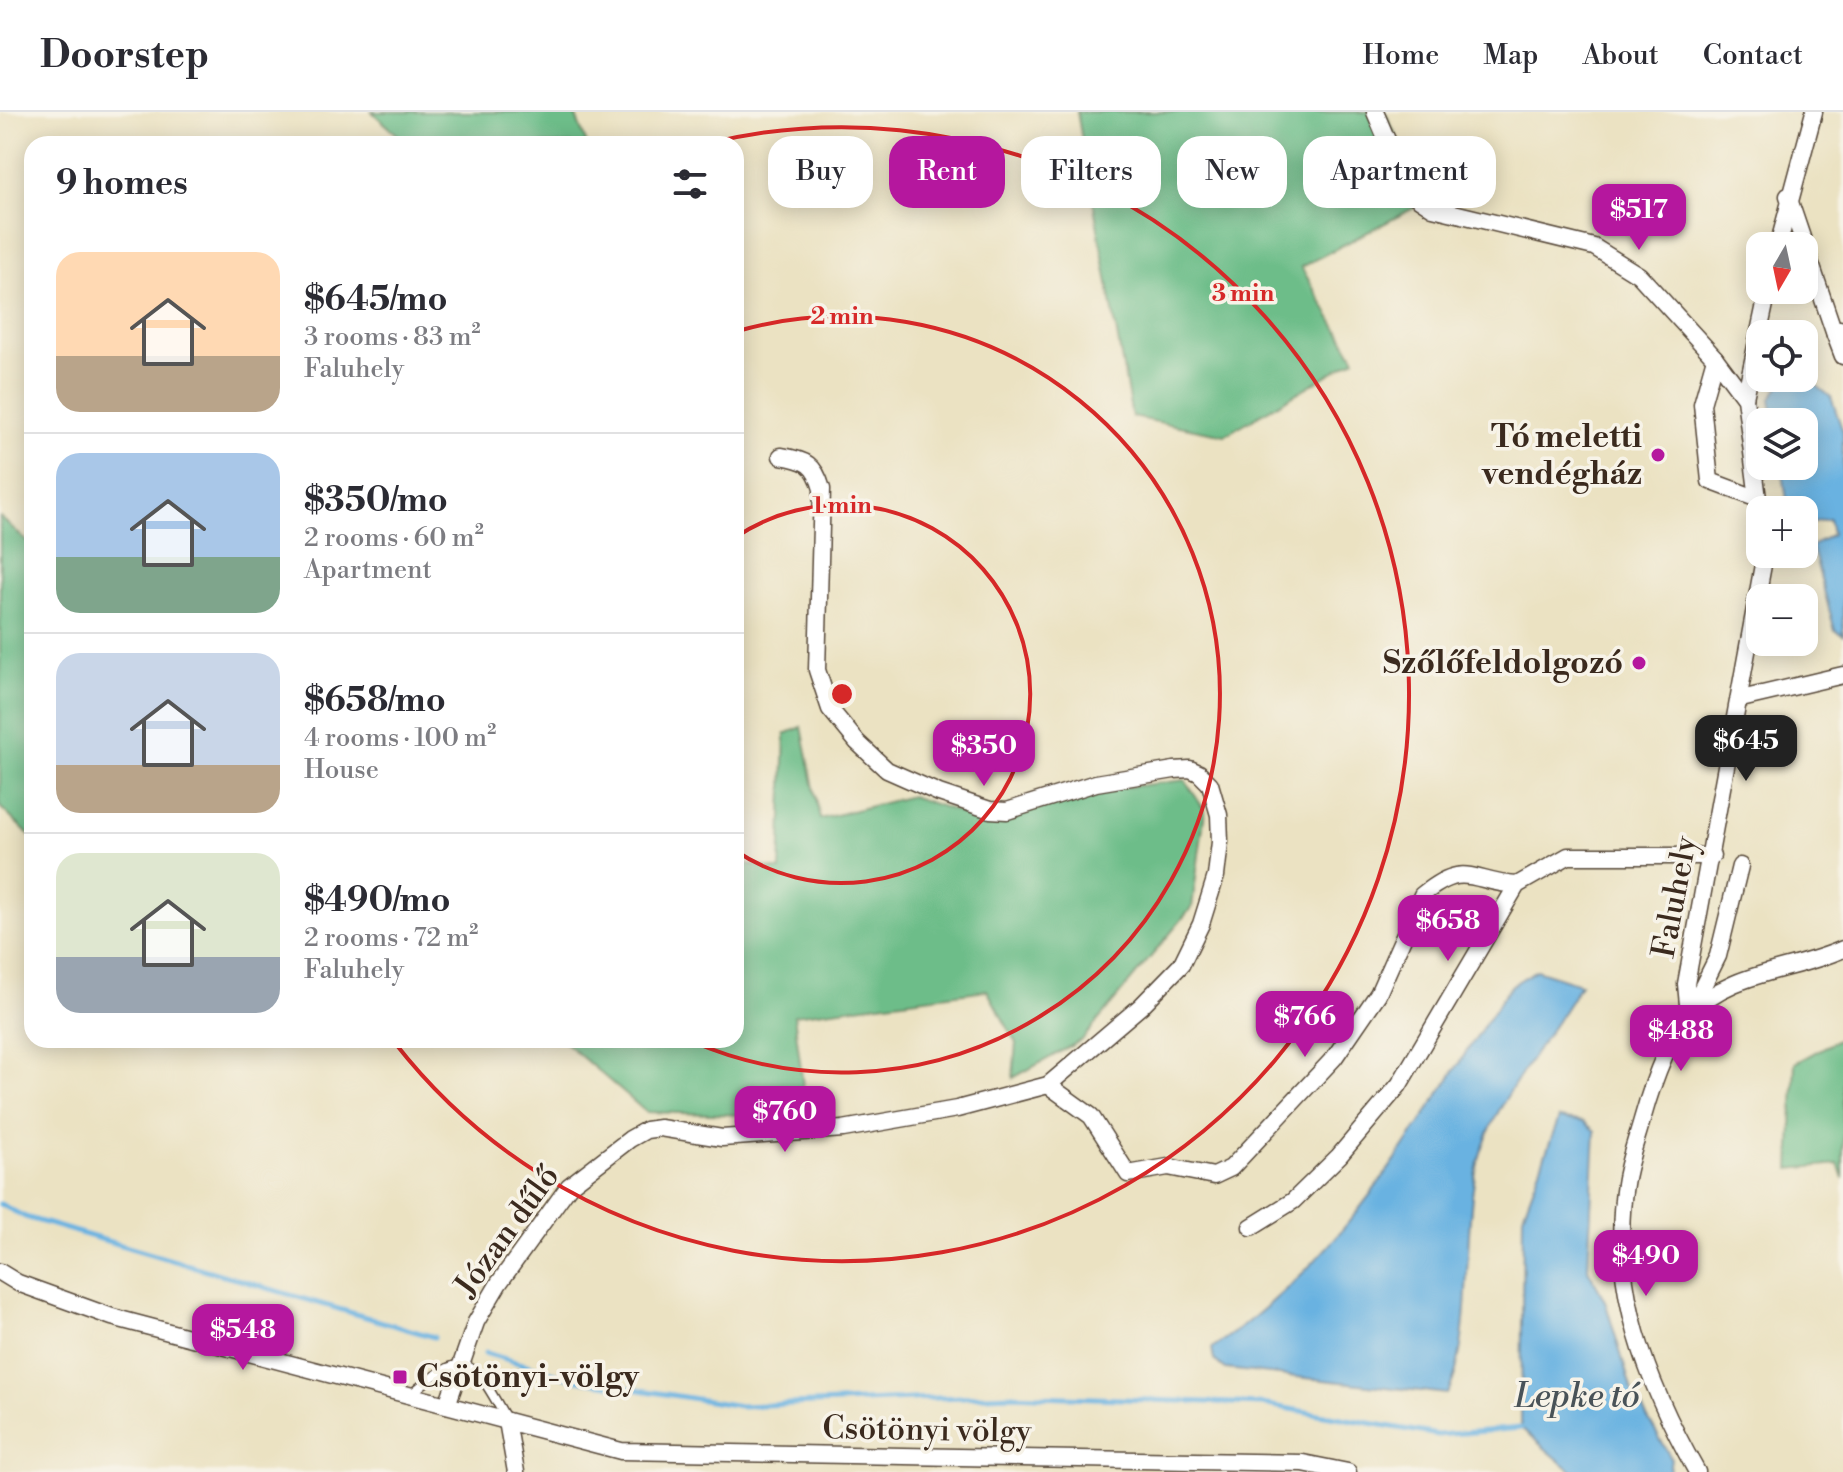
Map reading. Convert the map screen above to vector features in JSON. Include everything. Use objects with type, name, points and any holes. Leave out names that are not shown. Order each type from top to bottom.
[{"type":"street","points":[[1375,112],[1409,192],[1433,208],[1594,247],[1639,275],[1715,358],[1745,398]]},
{"type":"street","points":[[1781,232],[1788,196],[1814,112]]},
{"type":"street","points":[[1788,196],[1839,330],[1843,356]]},
{"type":"street","points":[[1758,496],[1745,398],[1765,304]]},
{"type":"street","points":[[1715,358],[1702,404],[1710,481],[1746,500]]},
{"type":"street","name":"Józan dűlő","points":[[447,1405],[476,1322],[499,1283],[569,1186],[589,1168],[646,1130],[669,1129],[722,1138],[843,1129],[957,1109],[1048,1085],[1141,1006],[1181,965],[1201,924],[1216,876],[1219,815],[1210,784],[1190,769],[1096,783],[999,811],[963,802],[887,770],[857,742],[830,709],[822,694],[817,670],[822,489],[817,471],[807,461],[781,456]]},
{"type":"street","name":"Faluhely","points":[[1689,1015],[1686,984],[1741,699],[1763,568]]},
{"type":"street","points":[[1741,699],[1843,675]]},
{"type":"street","points":[[1251,1227],[1293,1201],[1339,1156],[1399,1085],[1517,885],[1568,856],[1712,856]]},
{"type":"street","points":[[1689,1015],[1718,956],[1740,866]]},
{"type":"street","points":[[1048,1085],[1091,1116],[1128,1174],[1168,1167],[1214,1176],[1231,1168],[1334,1058],[1378,994],[1422,895],[1435,884],[1464,874],[1517,885]]},
{"type":"street","name":"Faluhely","points":[[1697,1472],[1654,1385],[1626,1300],[1621,1249],[1625,1181],[1643,1116],[1655,1078],[1689,1015],[1722,990],[1747,978],[1843,949]]},
{"type":"street","name":"Csötönyi völgy","points":[[0,1272],[18,1283],[112,1317],[621,1451],[1303,1463],[1348,1472]]},
{"type":"street","points":[[507,1421],[511,1468]]},
{"type":"lane","points":[[410,1395],[445,1367],[461,1363],[480,1373],[507,1421]]},
{"type":"green space","points":[[372,112],[574,112],[584,136],[399,136]]},
{"type":"green space","points":[[1077,112],[1385,112],[1396,136],[1303,136],[1303,208],[1414,208],[1301,267],[1355,359],[1225,435],[1132,417],[1094,208],[1161,208],[1161,136],[1081,136]]},
{"type":"green space","points":[[0,517],[24,539],[24,830],[0,807]]},
{"type":"green space","points":[[802,727],[820,819],[911,796],[987,822],[1119,788],[1185,780],[1205,811],[1192,907],[1082,1040],[1013,1078],[1016,1043],[987,990],[794,1015],[807,1117],[646,1112],[571,1048],[744,1048],[744,863],[780,870],[785,734]]},
{"type":"green space","points":[[1843,1037],[1843,1179],[1838,1164],[1790,1169],[1795,1063]]},
{"type":"water","points":[[1818,387],[1831,397],[1843,432],[1843,635],[1835,631],[1818,568],[1818,542],[1832,534],[1829,519],[1818,521],[1818,496],[1786,496],[1784,480],[1818,480],[1818,408],[1773,408],[1771,399],[1775,392],[1818,392]]},
{"type":"water","points":[[1536,970],[1580,984],[1505,1100],[1482,1150],[1471,1200],[1461,1348],[1447,1394],[1226,1369],[1214,1360],[1212,1348],[1262,1310],[1306,1270],[1345,1227],[1380,1182],[1511,986]]},
{"type":"water","name":"Lepke tó","points":[[1559,1118],[1584,1122],[1595,1131],[1588,1269],[1605,1301],[1632,1391],[1671,1458],[1669,1472],[1573,1472],[1521,1428],[1523,1215]]},
{"type":"waterway","points":[[0,1204],[25,1217],[434,1337]]},
{"type":"waterway","points":[[485,1353],[578,1380],[740,1406],[1011,1395],[1262,1404],[1438,1435],[1521,1428]]},
{"type":"place","name":"Tó meletti vendégház","points":[[1658,455]]},
{"type":"place","name":"Szőlőfeldolgozó","points":[[1639,663]]},
{"type":"place","name":"Csötönyi-völgy","points":[[400,1377]]}]
